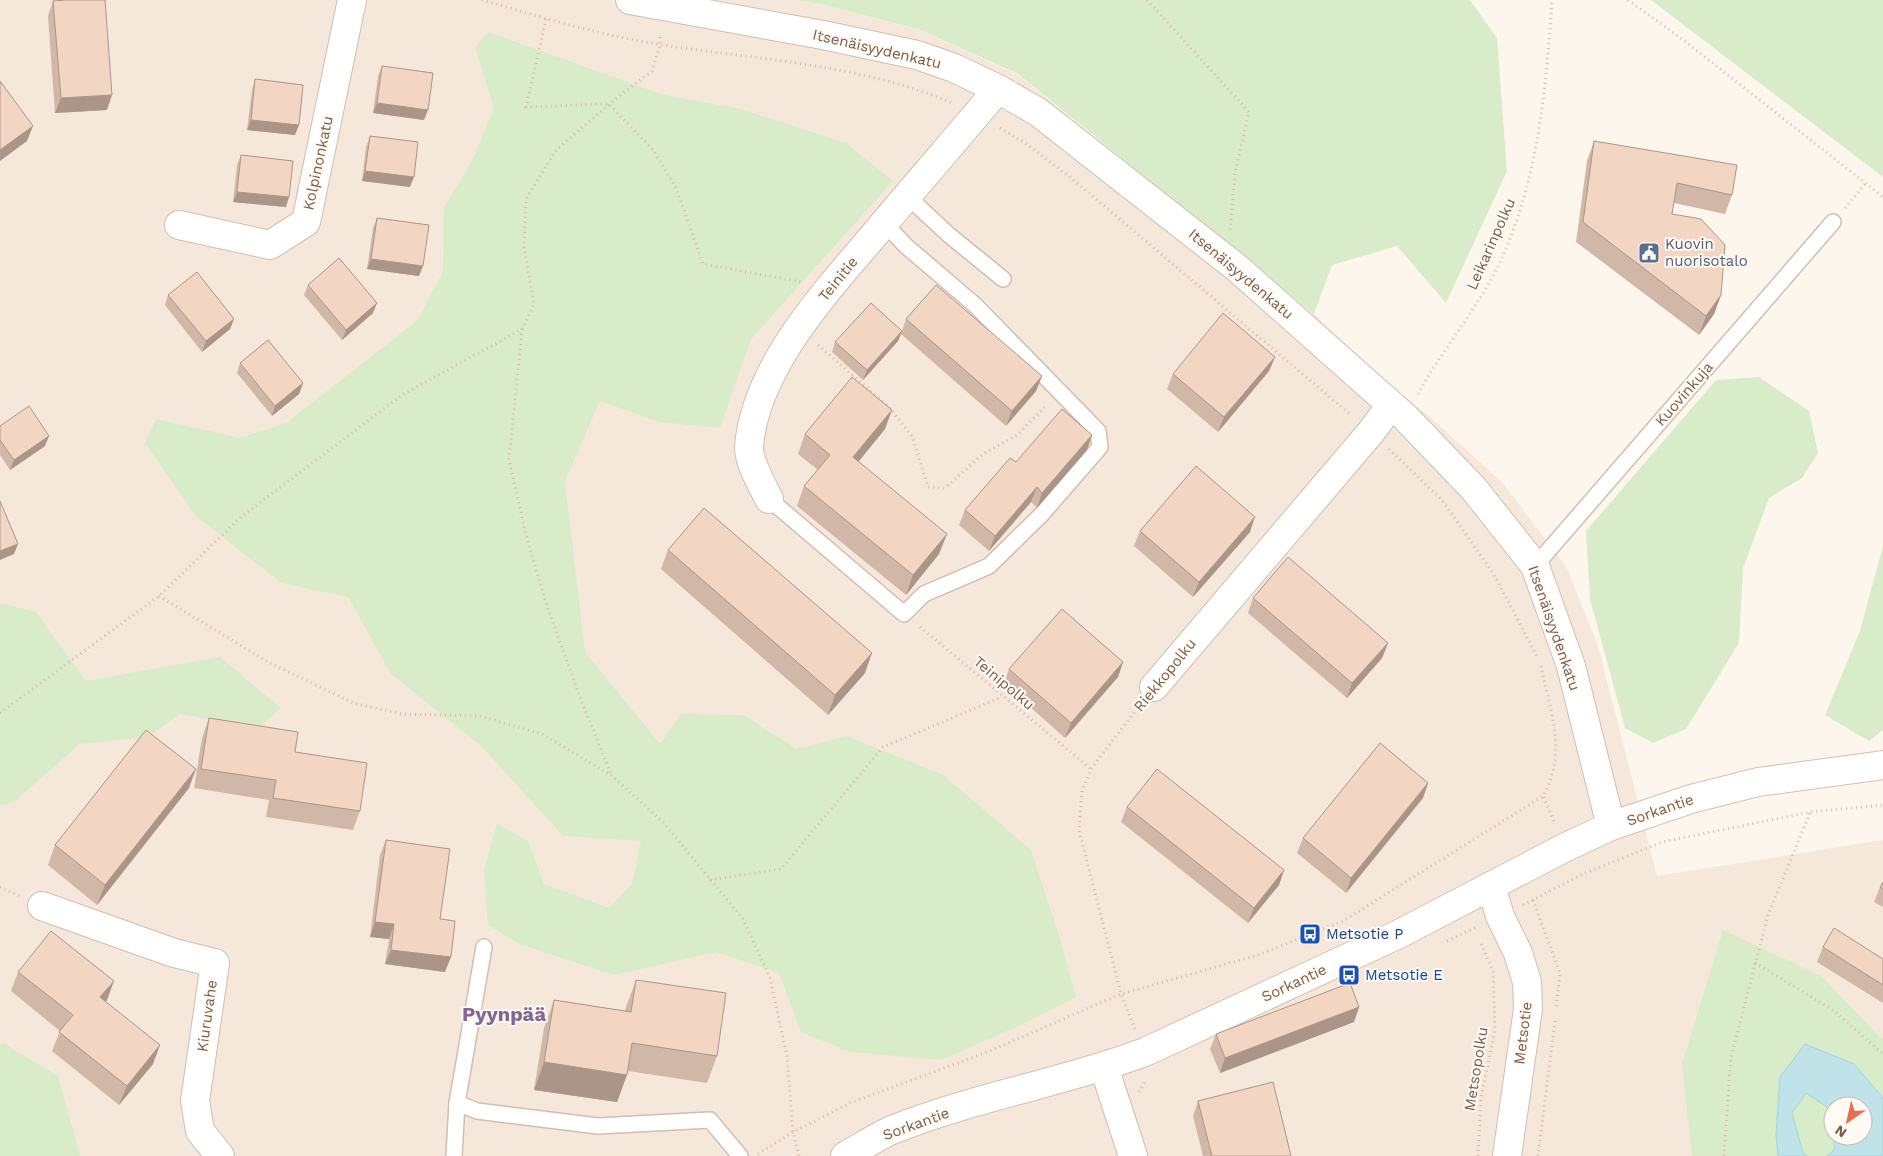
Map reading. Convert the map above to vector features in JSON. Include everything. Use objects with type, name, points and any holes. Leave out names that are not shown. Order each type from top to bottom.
[{"type":"street","name":"Kolpinonkatu","points":[[179,225],[270,245],[306,222],[352,0]]},
{"type":"street","name":"Itsenäisyydenkatu","points":[[630,0],[660,7],[822,35],[917,55],[954,68],[998,89],[1038,112],[1237,268],[1398,411],[1474,488],[1536,566],[1571,666],[1611,826]]},
{"type":"street","name":"Teinitie","points":[[769,499],[757,475],[748,448],[762,394],[799,328],[830,287],[998,89]]},
{"type":"street","name":"Riekkopolku","points":[[1154,687],[1371,432],[1398,411]]},
{"type":"street","name":"Sorkantie","points":[[845,1156],[891,1130],[1019,1089],[1104,1067],[1145,1052],[1399,934],[1566,847],[1611,826],[1691,799],[1758,782],[1883,765]]},
{"type":"street","name":"Metsotie","points":[[1491,886],[1500,916],[1518,953],[1528,982],[1528,1009],[1506,1156]]},
{"type":"street","name":"Kiuruvahe","points":[[42,906],[174,953],[215,963],[195,1101],[200,1131],[220,1156]]},
{"type":"street","points":[[1104,1067],[1132,1156]]},
{"type":"lane","points":[[907,196],[949,235],[1003,279]]},
{"type":"lane","name":"Kuovinkuja","points":[[1536,566],[1833,222]]},
{"type":"lane","points":[[769,499],[904,614],[924,594],[989,566],[1042,514],[1100,447],[1098,431],[975,305],[906,246],[884,224]]},
{"type":"lane","points":[[454,1156],[457,1104],[484,948]]},
{"type":"lane","points":[[457,1104],[477,1112],[598,1126],[710,1120],[740,1156]]},
{"type":"path","points":[[1147,0],[1249,112],[1235,173],[1229,240],[1237,268]]},
{"type":"path","name":"Leikarinpolku","points":[[1398,411],[1470,314],[1493,275],[1521,210],[1533,161],[1542,104],[1552,0]]},
{"type":"path","points":[[1628,0],[1682,39],[1883,197]]},
{"type":"path","points":[[611,775],[547,606],[527,539],[509,459],[522,329],[534,304],[524,247],[526,200],[556,150],[609,104],[652,71],[660,45],[660,7]]},
{"type":"path","points":[[546,19],[526,106],[609,104],[653,150],[676,188],[703,264],[830,287]]},
{"type":"path","points":[[1833,222],[1865,184]]},
{"type":"path","points":[[799,328],[889,407],[912,436],[928,487],[945,488],[983,454],[1017,434],[1059,393]]},
{"type":"path","points":[[0,712],[159,596],[241,517],[402,395],[522,329]]},
{"type":"path","points":[[756,1156],[793,1132],[850,1103],[990,1051],[1121,994],[1258,955],[1343,921],[1544,796],[1553,779],[1558,744],[1540,662],[1493,573],[1448,508],[1384,444]]},
{"type":"path","points":[[159,596],[268,662],[353,703],[401,714],[479,716],[542,734],[611,775],[663,822],[743,919],[770,978],[787,1056],[793,1132],[799,1156]]},
{"type":"path","name":"Teinipolku","points":[[904,614],[1091,769]]},
{"type":"path","name":"Riekkopolku","points":[[1121,994],[1079,830],[1082,791],[1091,769],[1154,687]]},
{"type":"path","points":[[710,880],[781,869],[883,747],[1002,697]]},
{"type":"path","points":[[1544,796],[1566,847],[1581,875]]},
{"type":"path","points":[[1500,916],[1581,875],[1662,842],[1810,812],[1883,805]]},
{"type":"path","points":[[1724,1156],[1731,1056],[1768,915],[1810,812]]},
{"type":"path","name":"Metsopolku","points":[[1478,1156],[1481,1098],[1495,1030],[1494,972],[1475,928],[1500,916]]},
{"type":"path","points":[[1755,962],[1833,1010],[1883,1054]]},
{"type":"shaded area","points":[[0,0],[794,0],[821,4],[918,29],[1018,75],[1314,314],[1390,385],[1430,417],[1503,483],[1567,568],[1598,646],[1657,876],[1883,840],[1883,1156],[0,1156]]},
{"type":"green space","points":[[794,0],[1470,0],[1497,38],[1507,171],[1446,303],[1397,246],[1332,265],[1314,314],[1018,74],[918,29],[821,4]]},
{"type":"green space","points":[[1651,0],[1883,0],[1883,177]]},
{"type":"green space","points":[[488,32],[664,95],[741,109],[846,143],[893,181],[751,339],[720,428],[659,422],[600,401],[565,481],[585,652],[660,744],[681,714],[743,715],[797,749],[847,736],[943,775],[1031,850],[1058,932],[1076,997],[1012,1029],[941,1060],[850,1052],[801,1032],[779,973],[716,952],[614,975],[519,944],[488,925],[484,870],[497,824],[528,841],[544,884],[609,908],[632,884],[641,841],[563,836],[482,747],[391,674],[348,597],[281,583],[195,515],[145,443],[156,419],[240,438],[286,423],[418,320],[443,271],[444,208],[472,161],[494,108],[475,47]]},
{"type":"green space","points":[[1759,377],[1809,411],[1818,453],[1802,478],[1769,498],[1743,568],[1739,643],[1686,729],[1653,743],[1625,728],[1590,599],[1586,531],[1716,380]]},
{"type":"green space","points":[[1883,546],[1883,730],[1869,741],[1825,715],[1860,631]]},
{"type":"green space","points":[[0,603],[36,612],[86,681],[220,657],[281,708],[258,728],[180,714],[148,737],[80,744],[15,801],[0,806]]},
{"type":"green space","points":[[1723,930],[1821,976],[1883,1040],[1883,1156],[1692,1156],[1682,1064]]},
{"type":"green space","points":[[3,1043],[58,1076],[80,1156],[0,1156],[0,1044]]},
{"type":"water","points":[[1805,1044],[1854,1064],[1883,1098],[1883,1156],[1827,1156],[1834,1150],[1834,1146],[1873,1146],[1873,1096],[1823,1096],[1823,1104],[1806,1093],[1792,1113],[1803,1153],[1807,1156],[1778,1156],[1776,1135],[1780,1077]]},
{"type":"building","points":[[105,0],[112,95],[61,98],[53,1]]},
{"type":"building","points":[[382,66],[433,73],[428,110],[377,103]]},
{"type":"building","points":[[255,79],[303,85],[299,125],[251,120]]},
{"type":"building","points":[[0,81],[33,126],[0,150]]},
{"type":"building","points":[[370,136],[418,142],[414,177],[365,171]]},
{"type":"building","name":"Kuovin nuorisotalo","points":[[1594,141],[1737,165],[1732,195],[1677,183],[1672,214],[1701,219],[1725,245],[1721,295],[1706,316],[1583,222]]},
{"type":"building","points":[[241,155],[293,161],[289,197],[237,192]]},
{"type":"building","points":[[377,218],[429,225],[423,266],[371,259]]},
{"type":"building","points":[[339,258],[377,303],[346,330],[308,285]]},
{"type":"building","points":[[197,272],[234,319],[206,341],[168,295]]},
{"type":"building","points":[[936,285],[1042,376],[1012,411],[906,319]]},
{"type":"building","points":[[871,303],[902,331],[867,370],[835,342]]},
{"type":"building","points":[[1223,313],[1275,357],[1224,417],[1173,374]]},
{"type":"building","points":[[268,340],[303,383],[275,406],[240,363]]},
{"type":"building","points":[[852,377],[892,410],[853,457],[947,534],[913,575],[804,486],[830,455],[805,434]]},
{"type":"building","points":[[29,406],[49,436],[14,460],[0,440],[0,426]]},
{"type":"building","points":[[1062,409],[1092,435],[1042,493],[1037,487],[995,536],[965,510],[1010,458],[1016,462]]},
{"type":"building","points":[[1196,466],[1255,517],[1199,582],[1140,531]]},
{"type":"building","points":[[0,501],[18,544],[0,551]]},
{"type":"building","points":[[704,508],[872,653],[835,695],[668,550]]},
{"type":"building","points":[[1288,557],[1388,643],[1352,683],[1253,598]]},
{"type":"building","points":[[1062,609],[1123,662],[1071,723],[1009,669]]},
{"type":"building","points":[[209,718],[298,732],[295,752],[367,763],[360,811],[273,798],[276,780],[201,769]]},
{"type":"building","points":[[146,730],[196,769],[105,885],[55,845]]},
{"type":"building","points":[[1380,743],[1428,783],[1351,878],[1303,838]]},
{"type":"building","points":[[1157,769],[1284,870],[1254,908],[1127,807]]},
{"type":"building","points":[[386,840],[450,849],[440,919],[455,921],[451,957],[391,950],[394,924],[375,922]]},
{"type":"building","points":[[1834,928],[1883,959],[1883,985],[1823,947]]},
{"type":"building","points":[[51,931],[114,981],[100,997],[160,1045],[127,1086],[59,1032],[73,1015],[18,972]]},
{"type":"building","points":[[636,980],[726,993],[717,1056],[632,1043],[627,1075],[544,1062],[554,1000],[631,1012]]},
{"type":"building","points":[[1350,983],[1359,1007],[1225,1058],[1216,1034]]},
{"type":"building","points":[[1273,1082],[1291,1156],[1212,1156],[1198,1101]]},
{"type":"place","name":"Kuovin nuorisotalo","points":[[1649,253]]},
{"type":"place","name":"Metsotie P","points":[[1310,934]]},
{"type":"place","name":"Metsotie E","points":[[1349,975]]},
{"type":"district","name":"Pyynpää","points":[[504,1014]]}]
